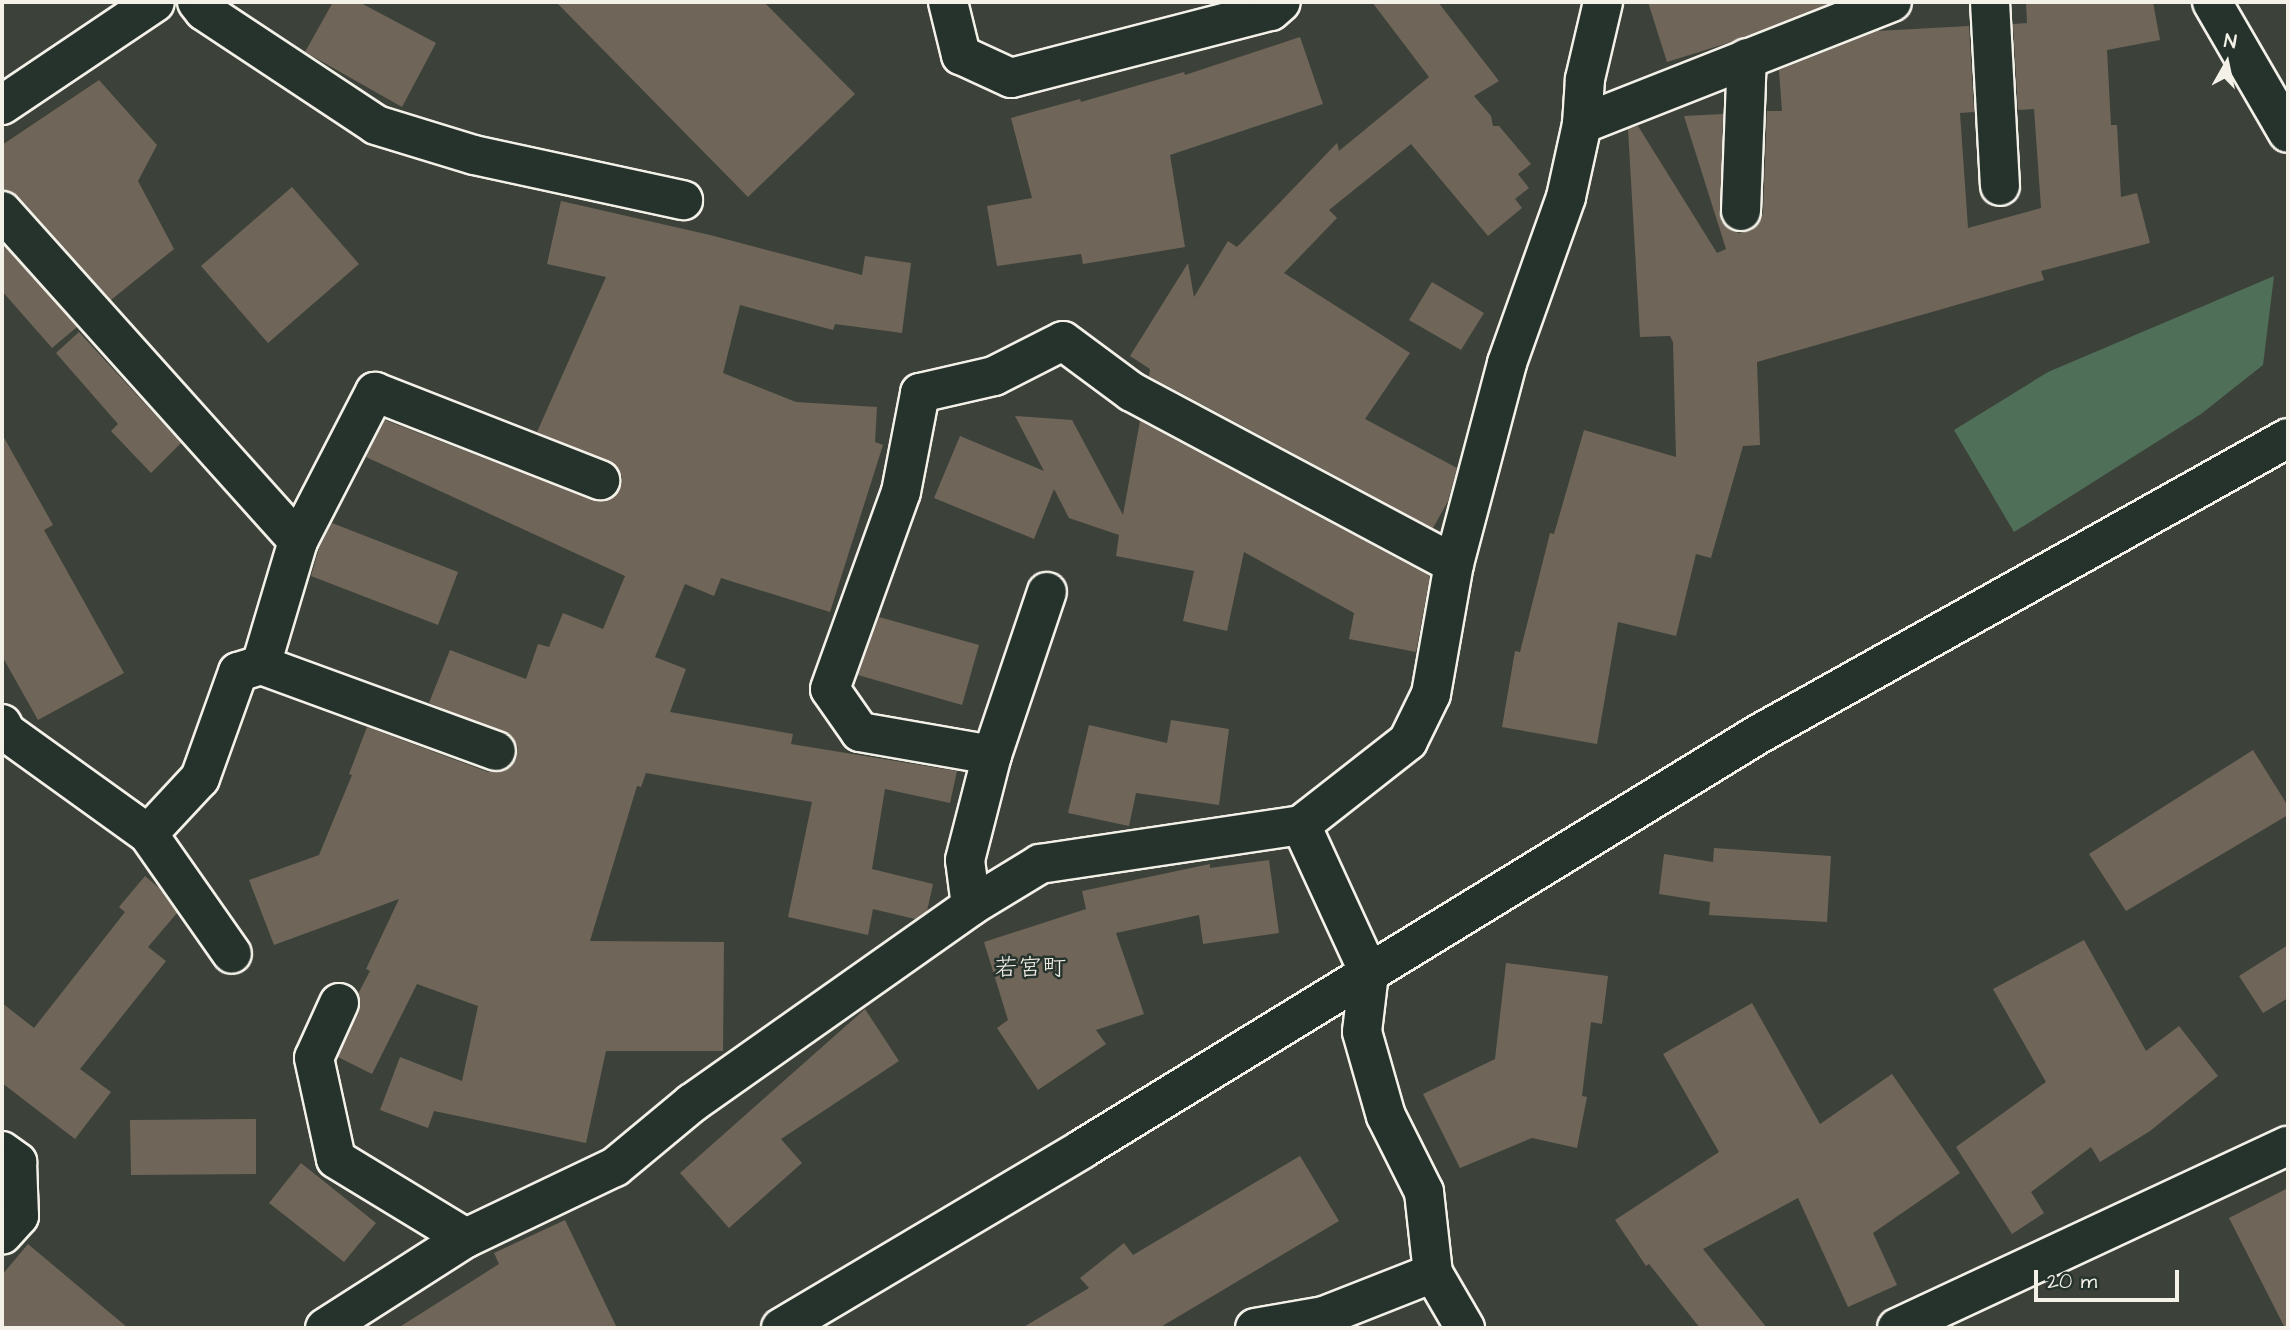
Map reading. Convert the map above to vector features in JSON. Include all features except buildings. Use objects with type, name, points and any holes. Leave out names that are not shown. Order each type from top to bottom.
[{"type":"street","points":[[2,105],[155,2]]},
{"type":"street","points":[[197,2],[204,11],[376,125],[474,155],[683,200]]},
{"type":"street","points":[[948,2],[961,55],[1011,78],[1271,11],[1282,2]]},
{"type":"street","points":[[325,1328],[466,1238],[615,1167],[692,1103],[971,906],[1041,864],[1301,825],[1408,741],[1430,694],[1454,564],[1507,363],[1566,197],[1582,124],[1585,79],[1603,2]]},
{"type":"street","points":[[1582,124],[1892,2]]},
{"type":"street","points":[[1990,2],[2000,186]]},
{"type":"street","points":[[2212,2],[2288,133]]},
{"type":"street","points":[[1741,211],[1747,58]]},
{"type":"street","points":[[2,211],[299,541]]},
{"type":"street","points":[[992,755],[860,732],[830,689],[901,492],[920,393],[994,376],[1063,341],[1132,392],[1454,564]]},
{"type":"street","points":[[261,665],[299,541],[375,392],[600,480]]},
{"type":"street","points":[[781,1328],[1758,735],[2288,438]]},
{"type":"street","points":[[971,906],[965,860],[992,755],[1047,592]]},
{"type":"street","points":[[148,834],[200,778],[238,671],[261,665],[496,751]]},
{"type":"street","points":[[2,723],[6,732],[148,834],[232,954]]},
{"type":"street","points":[[1301,825],[1369,973],[1362,1032],[1386,1116],[1424,1192],[1433,1273],[1465,1328]]},
{"type":"street","points":[[339,1003],[314,1058],[336,1159],[466,1238]]},
{"type":"street","points":[[1897,1328],[2288,1146]]},
{"type":"street","points":[[2,1151],[17,1162],[19,1216],[2,1235]]},
{"type":"street","points":[[1255,1328],[1324,1316],[1433,1273]]},
{"type":"green space","points":[[2274,276],[2263,365],[2201,414],[2014,532],[1954,430],[2048,372]]},
{"type":"district","name":"若宮町","points":[[1030,969]]}]
